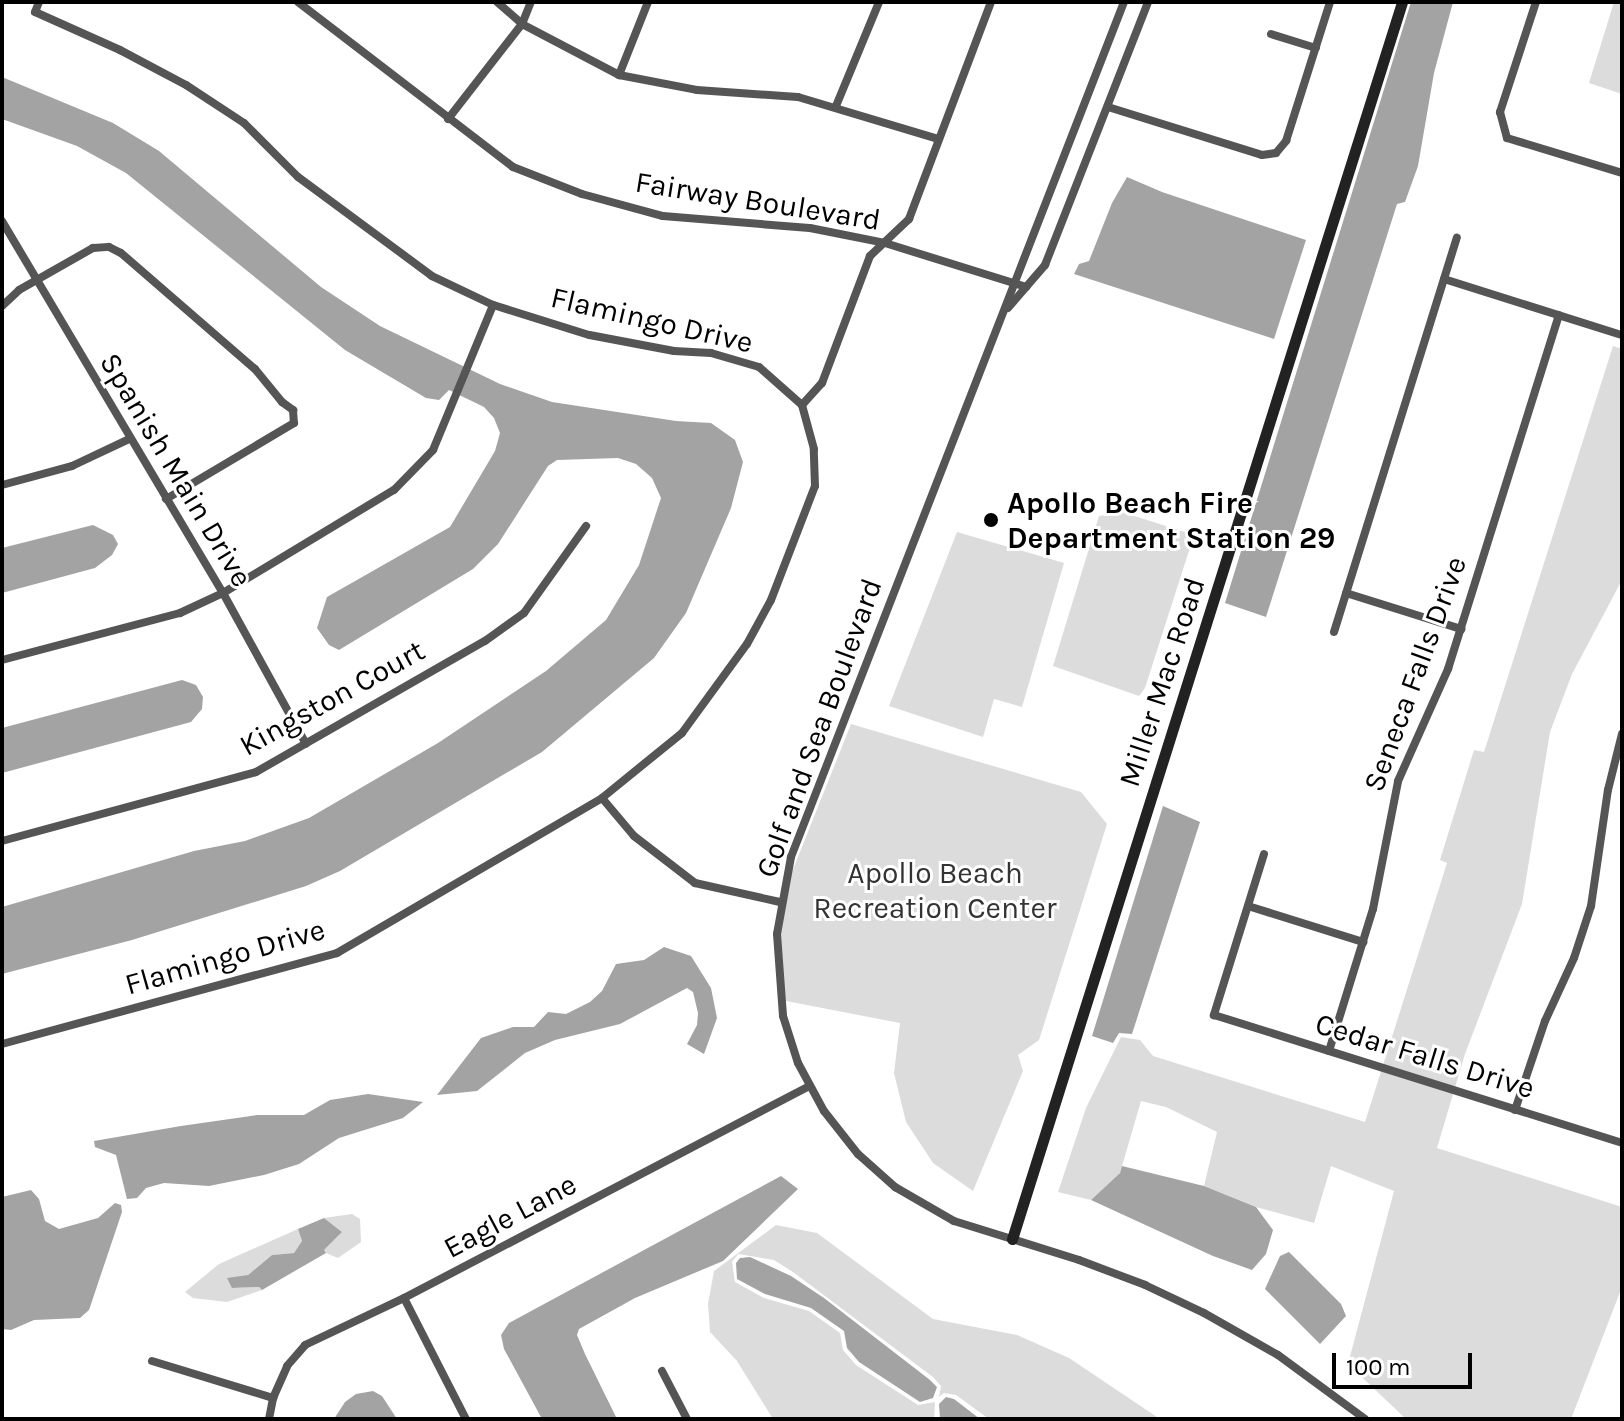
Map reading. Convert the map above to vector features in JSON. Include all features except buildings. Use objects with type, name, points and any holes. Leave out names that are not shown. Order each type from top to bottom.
[{"type":"street","name":"Flamingo Drive","points":[[2,1044],[337,953],[602,798],[682,733],[747,644],[771,600],[815,486],[814,449],[802,405],[759,367],[711,353],[674,351],[589,335],[493,305],[432,276],[372,235],[298,177],[244,123],[186,85],[134,57],[35,12],[39,2]]},
{"type":"street","name":"Fairway Boulevard","points":[[298,2],[513,167],[582,194],[663,216],[810,228],[885,243],[1026,287]]},
{"type":"street","points":[[497,2],[522,24],[619,75],[697,90],[798,97],[938,139]]},
{"type":"street","points":[[448,119],[522,24],[531,2]]},
{"type":"street","points":[[619,75],[648,2]]},
{"type":"street","points":[[836,106],[878,2]]},
{"type":"street","points":[[802,405],[822,383],[870,256],[909,219],[991,2]]},
{"type":"street","name":"Golf and Sea Boulevard","points":[[1124,2],[791,857],[780,902],[777,963],[783,1016],[809,1086],[839,1132],[895,1187],[954,1221],[1145,1285],[1204,1313],[1278,1355],[1365,1419]]},
{"type":"street","name":"Golf and Sea Boulevard","points":[[1003,315],[1045,265],[1148,2]]},
{"type":"street","points":[[1108,107],[1262,155],[1276,153],[1286,141],[1330,2]]},
{"type":"street","name":"Miller Mac Road","points":[[1012,1239],[1402,2]]},
{"type":"street","points":[[1536,2],[1500,112],[1507,138],[1622,173]]},
{"type":"street","points":[[1271,34],[1316,48]]},
{"type":"street","name":"Spanish Main Drive","points":[[2,221],[223,593],[306,744]]},
{"type":"street","points":[[1334,632],[1457,238]]},
{"type":"street","points":[[2,306],[36,280],[93,248],[109,247],[121,253],[255,369],[282,402],[293,410],[294,423],[166,499]]},
{"type":"street","points":[[1444,279],[1622,335]]},
{"type":"street","points":[[2,660],[180,613],[223,593],[394,490],[433,450],[493,305]]},
{"type":"street","name":"Seneca Falls Drive","points":[[1329,1051],[1373,909],[1398,781],[1448,669],[1559,315]]},
{"type":"street","points":[[2,485],[72,466],[129,439]]},
{"type":"street","name":"Kingston Court","points":[[2,841],[256,772],[485,641],[524,613],[586,526]]},
{"type":"street","points":[[1346,593],[1461,629]]},
{"type":"street","points":[[1515,1110],[1539,1036],[1574,958],[1591,906],[1608,790],[1622,734]]},
{"type":"street","points":[[602,798],[634,836],[695,883],[780,902]]},
{"type":"street","points":[[1264,854],[1248,906],[1363,942]]},
{"type":"street","name":"Cedar Falls Drive","points":[[1248,906],[1214,1015],[1622,1143]]},
{"type":"street","name":"Eagle Lane","points":[[269,1419],[273,1398],[287,1366],[305,1345],[404,1298],[809,1086]]},
{"type":"street","points":[[404,1298],[466,1419]]},
{"type":"street","points":[[152,1361],[273,1398]]},
{"type":"street","points":[[662,1371],[687,1419]]},
{"type":"green space","points":[[1614,2],[1622,2],[1622,94],[1589,83]]},
{"type":"green space","points":[[1613,346],[1622,349],[1622,580],[1572,674],[1550,732],[1522,904],[1465,1054],[1437,1148],[1622,1207],[1622,1287],[1571,1419],[1406,1419],[1348,1364],[1394,1191],[1331,1166],[1314,1223],[1256,1207],[1204,1186],[1217,1132],[1166,1107],[1141,1101],[1120,1173],[1091,1200],[1058,1192],[1086,1108],[1121,1037],[1140,1040],[1153,1056],[1365,1122],[1447,863],[1440,860],[1474,750],[1484,752]]},
{"type":"green space","points":[[1122,512],[1194,535],[1145,688],[1139,696],[1053,666],[1099,516]]},
{"type":"green space","points":[[957,532],[1064,563],[1022,707],[994,699],[983,737],[889,706]]},
{"type":"green space","name":"Apollo Beach Recreation Center","points":[[851,724],[1081,792],[1107,824],[1039,1040],[1018,1055],[1023,1071],[973,1191],[933,1163],[906,1122],[894,1073],[900,1023],[781,1000],[780,902]]},
{"type":"green space","points":[[352,1214],[360,1219],[361,1242],[338,1258],[326,1253],[324,1250],[342,1232],[324,1218]]},
{"type":"green space","points":[[776,1225],[817,1233],[933,1319],[1017,1335],[1069,1358],[1160,1419],[989,1419],[956,1395],[944,1393],[939,1397],[941,1386],[933,1377],[793,1272],[774,1260],[738,1254],[732,1262],[735,1282],[764,1298],[809,1311],[840,1333],[843,1350],[856,1365],[918,1405],[935,1402],[934,1419],[773,1419],[737,1361],[710,1332],[708,1304],[714,1271]]},
{"type":"green space","points":[[298,1229],[302,1241],[294,1253],[272,1255],[232,1288],[259,1287],[262,1290],[227,1302],[193,1298],[185,1292],[219,1264]]},
{"type":"shaded area","points":[[1411,2],[1453,2],[1434,73],[1418,166],[1405,202],[1397,204],[1266,617],[1225,603]]},
{"type":"shaded area","points":[[2,77],[113,123],[159,151],[321,287],[380,326],[500,384],[552,402],[676,421],[711,423],[735,440],[743,462],[731,508],[686,613],[654,658],[542,752],[340,871],[306,886],[132,940],[2,974],[2,907],[194,851],[245,841],[309,818],[438,743],[546,671],[606,620],[639,565],[661,498],[652,478],[636,464],[618,458],[557,460],[548,466],[498,544],[473,569],[339,650],[329,645],[317,628],[327,597],[450,527],[495,451],[500,433],[494,418],[484,407],[449,390],[439,400],[426,398],[345,350],[126,173],[77,146],[2,119]]},
{"type":"shaded area","points":[[1127,177],[1162,192],[1306,240],[1274,339],[1074,274],[1079,264],[1089,261],[1112,203]]},
{"type":"shaded area","points":[[93,525],[113,535],[118,544],[112,555],[95,568],[2,593],[2,548]]},
{"type":"shaded area","points":[[182,680],[196,685],[203,697],[202,709],[191,722],[2,773],[2,728]]},
{"type":"shaded area","points":[[1163,806],[1200,822],[1132,1034],[1119,1033],[1113,1043],[1092,1036]]},
{"type":"shaded area","points":[[664,947],[691,956],[711,988],[717,1018],[704,1054],[687,1044],[697,1025],[698,1013],[693,992],[687,988],[620,1024],[555,1040],[525,1053],[477,1091],[437,1095],[481,1038],[513,1027],[534,1027],[548,1012],[566,1014],[590,1002],[602,991],[616,964],[644,960]]},
{"type":"shaded area","points":[[368,1094],[423,1102],[403,1118],[339,1138],[299,1164],[209,1186],[164,1183],[146,1188],[137,1198],[127,1199],[116,1155],[95,1147],[94,1141],[181,1126],[257,1115],[304,1115],[330,1100]]},
{"type":"shaded area","points":[[1122,1166],[1204,1186],[1256,1207],[1273,1230],[1266,1254],[1252,1270],[1213,1256],[1091,1200],[1120,1173]]},
{"type":"shaded area","points":[[781,1176],[798,1189],[723,1261],[635,1298],[579,1329],[577,1335],[585,1354],[617,1419],[542,1419],[504,1349],[501,1335],[509,1323]]},
{"type":"shaded area","points":[[31,1190],[39,1199],[45,1221],[59,1229],[98,1218],[115,1203],[121,1205],[122,1212],[89,1310],[80,1318],[34,1320],[11,1330],[2,1329],[2,1197]]},
{"type":"shaded area","points":[[324,1218],[342,1232],[324,1250],[326,1253],[262,1290],[259,1287],[232,1288],[227,1278],[248,1275],[272,1255],[294,1253],[302,1241],[298,1229]]},
{"type":"shaded area","points":[[1289,1252],[1341,1304],[1346,1316],[1320,1344],[1265,1289],[1280,1256]]},
{"type":"shaded area","points":[[750,1257],[791,1276],[824,1298],[930,1380],[937,1387],[933,1398],[920,1402],[859,1362],[847,1348],[844,1331],[811,1308],[765,1294],[737,1279],[736,1263],[740,1258]]},
{"type":"shaded area","points":[[373,1391],[382,1396],[397,1419],[334,1419],[345,1402],[356,1394]]},
{"type":"shaded area","points":[[946,1397],[954,1399],[980,1419],[940,1419],[939,1404]]},
{"type":"place","name":"Apollo Beach Fire Department Station 29","points":[[991,520]]}]
